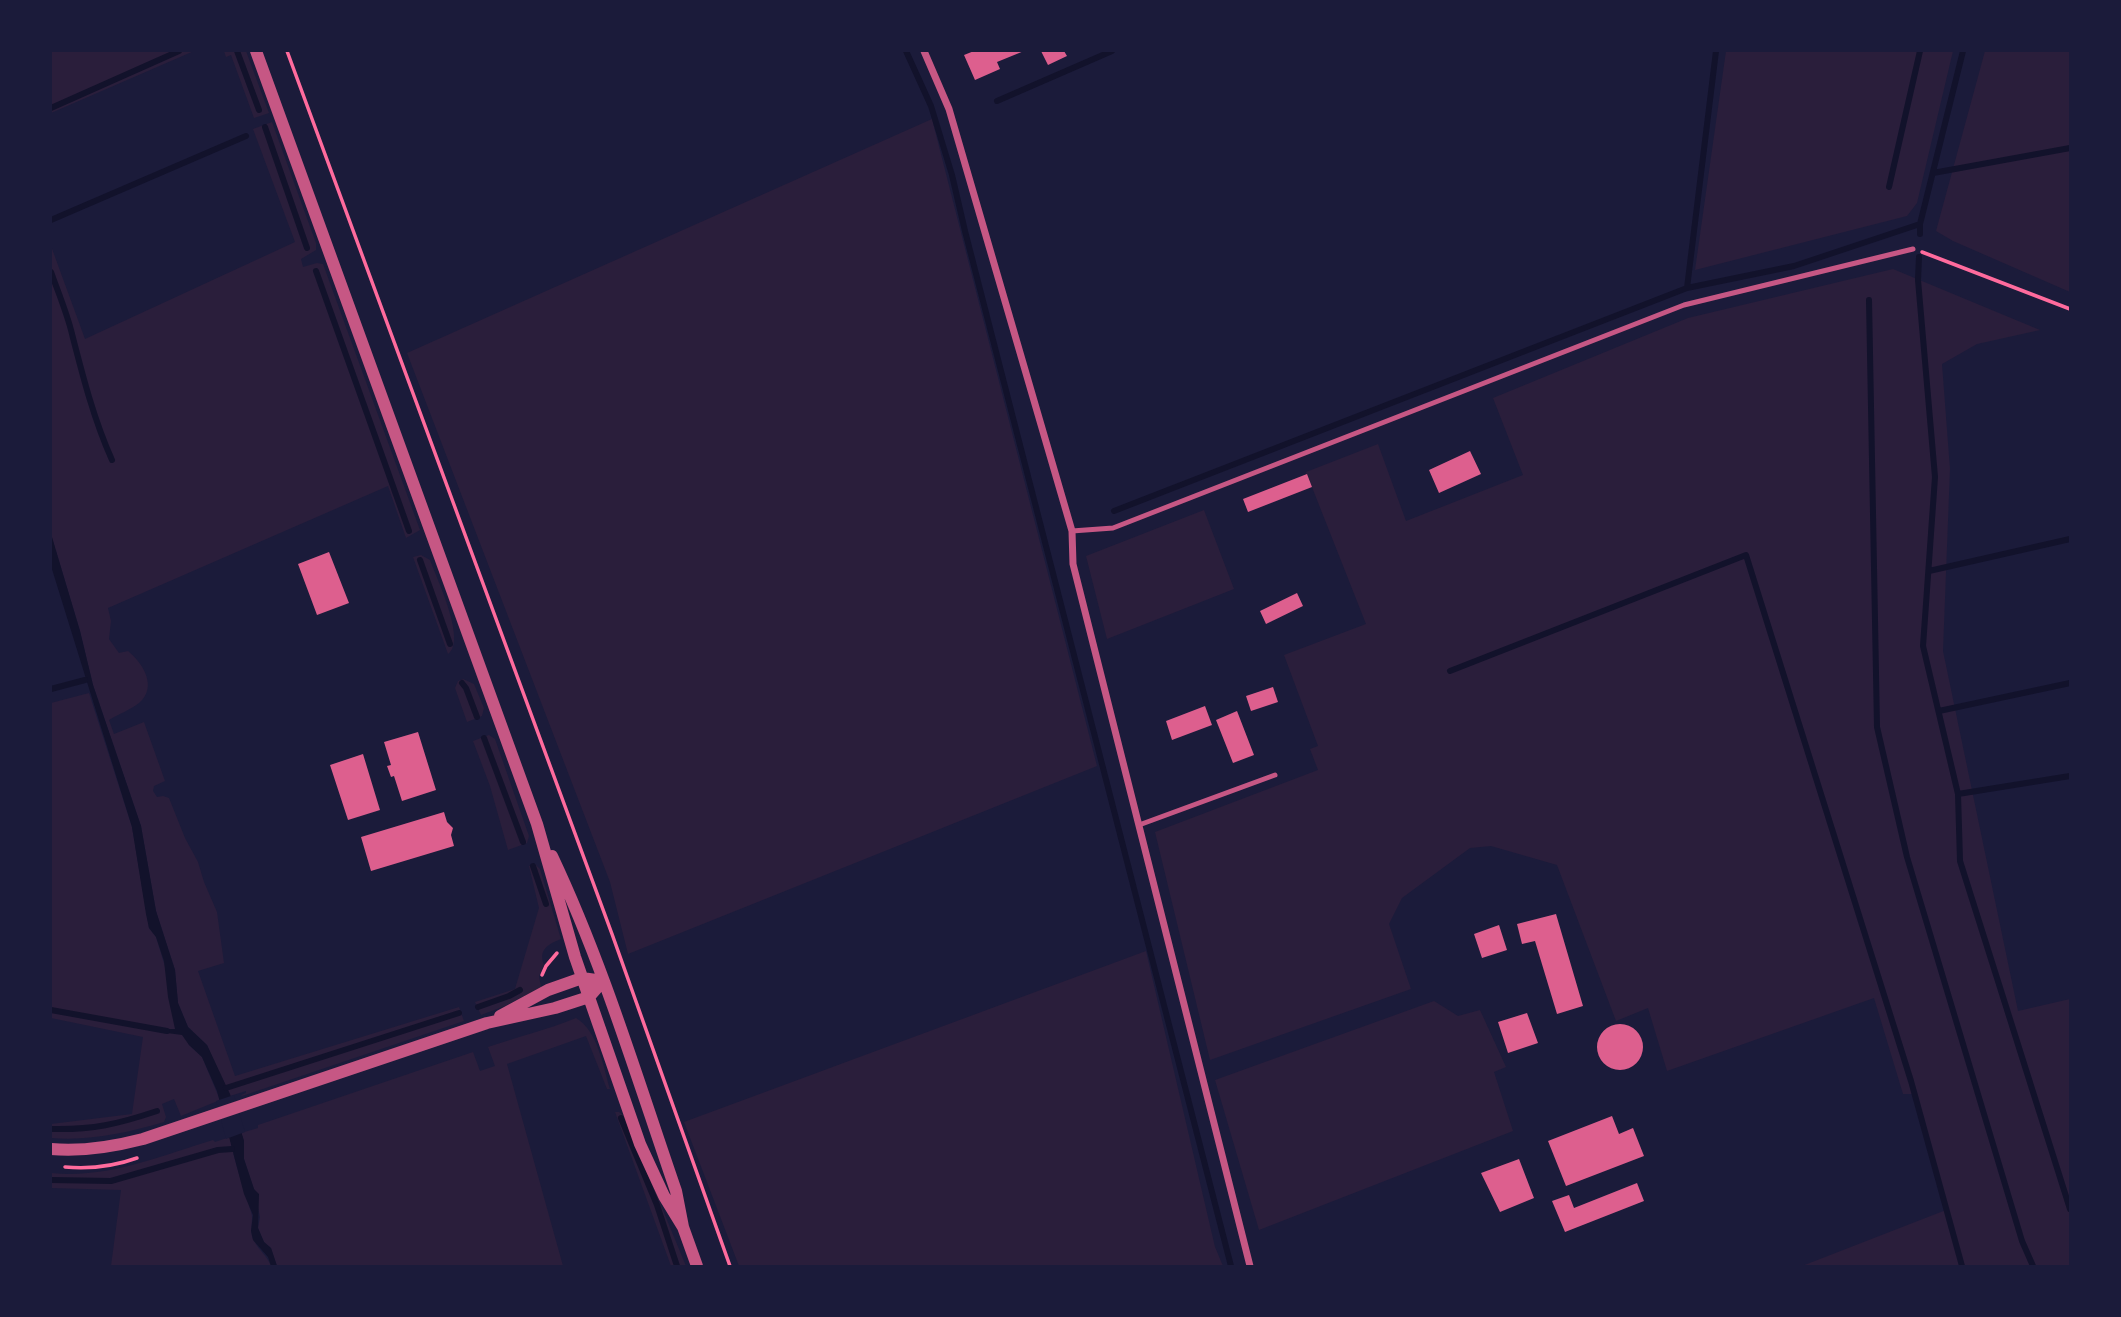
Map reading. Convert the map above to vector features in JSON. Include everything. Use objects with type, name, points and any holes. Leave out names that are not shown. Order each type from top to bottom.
[{"type":"street","points":[[256,51],[537,824],[561,913],[640,1144],[664,1196],[683,1227]]},
{"type":"street","points":[[924,51],[949,110],[1072,531],[1073,564],[1250,1266]]},
{"type":"street","points":[[537,824],[576,907],[603,981],[676,1191],[683,1227],[697,1266]]},
{"type":"street","points":[[487,1023],[548,990],[582,978],[603,981]]},
{"type":"street","points":[[51,1149],[119,1146],[487,1023],[555,1008],[589,997],[603,981]]},
{"type":"lane","points":[[1072,531],[1113,528],[1684,305],[1913,248]]},
{"type":"lane","points":[[1139,825],[1275,775]]},
{"type":"path","points":[[287,51],[612,933],[730,1266]]},
{"type":"path","points":[[1913,248],[2070,309]]},
{"type":"path","points":[[542,981],[544,971],[551,960],[564,950]]},
{"type":"shaded area","points":[[51,51],[194,51],[51,113]]},
{"type":"shaded area","points":[[224,51],[246,51],[269,113],[254,118],[231,55],[226,57]]},
{"type":"shaded area","points":[[1726,51],[1953,51],[1917,203],[1907,216],[1695,270]]},
{"type":"shaded area","points":[[1985,51],[2070,51],[2070,292],[1936,231]]},
{"type":"shaded area","points":[[932,119],[1097,766],[628,954],[610,882],[407,353]]},
{"type":"shaded area","points":[[272,122],[316,243],[316,250],[301,259],[303,267],[323,264],[420,530],[406,538],[388,486],[108,608],[111,621],[109,639],[119,653],[128,651],[134,656],[148,683],[145,697],[139,703],[109,720],[114,734],[144,722],[165,781],[154,786],[153,791],[157,797],[169,798],[217,912],[224,963],[198,971],[235,1076],[459,1007],[464,1021],[242,1096],[246,1091],[230,1096],[207,1045],[188,1027],[178,1003],[175,970],[156,911],[141,826],[93,685],[51,534],[51,246],[85,339],[295,242],[253,129]]},
{"type":"shaded area","points":[[1893,269],[2040,330],[1977,344],[1942,364],[1950,469],[1943,651],[2018,1011],[2070,999],[2070,1266],[1802,1266],[1946,1210],[1912,1094],[1903,1094],[1874,998],[1667,1071],[1648,1008],[1616,1021],[1557,865],[1491,846],[1470,848],[1402,898],[1389,924],[1411,989],[1210,1060],[1155,832],[1318,770],[1310,749],[1318,746],[1284,655],[1366,624],[1306,472],[1378,444],[1406,521],[1523,475],[1493,398],[1688,318]]},
{"type":"shaded area","points":[[1204,510],[1234,589],[1107,639],[1086,556]]},
{"type":"shaded area","points":[[51,534],[93,685],[141,826],[156,911],[175,970],[178,1003],[188,1027],[207,1045],[230,1094],[244,1141],[244,1159],[254,1189],[259,1194],[258,1228],[264,1242],[271,1248],[277,1266],[271,1266],[268,1257],[253,1240],[253,1215],[244,1194],[217,1091],[202,1057],[182,1035],[167,1033],[167,1029],[175,1029],[164,961],[156,937],[149,928],[132,827],[51,566]]},
{"type":"shaded area","points":[[421,555],[430,560],[449,609],[454,636],[453,647],[448,654],[413,557]]},
{"type":"shaded area","points":[[463,679],[474,684],[484,708],[482,716],[467,722],[455,688],[458,681]]},
{"type":"shaded area","points":[[89,693],[132,827],[149,928],[156,937],[189,1045],[202,1057],[220,1100],[181,1116],[174,1099],[162,1104],[166,1117],[164,1122],[108,1135],[51,1138],[51,1124],[132,1114],[143,1037],[51,1018],[51,703]]},
{"type":"shaded area","points":[[489,735],[495,739],[529,836],[527,843],[508,850],[490,786],[473,741]]},
{"type":"shaded area","points":[[535,864],[540,869],[561,939],[548,945],[543,951],[544,965],[539,976],[541,987],[481,1015],[475,1002],[515,989],[539,908],[529,866]]},
{"type":"shaded area","points":[[1146,951],[1215,1247],[1223,1266],[739,1266],[684,1122]]},
{"type":"shaded area","points":[[1434,1001],[1458,1016],[1480,1010],[1506,1067],[1494,1072],[1513,1131],[1259,1230],[1215,1080]]},
{"type":"shaded area","points":[[576,1018],[595,1040],[610,1089],[607,1089],[586,1036],[507,1064],[563,1266],[277,1266],[271,1248],[264,1242],[258,1228],[260,1217],[244,1159],[241,1133],[473,1052],[480,1071],[495,1066],[488,1047]]},
{"type":"shaded area","points":[[615,1112],[624,1116],[686,1266],[671,1266]]},
{"type":"shaded area","points":[[230,1137],[252,1215],[253,1239],[271,1266],[111,1266],[121,1190],[51,1188],[51,1173],[92,1173],[113,1169]]},
{"type":"pier","points":[[234,1095],[245,1132],[226,1139],[216,1101]]},
{"type":"building","points":[[974,51],[1024,51],[997,62],[1000,69],[975,80],[964,55]]},
{"type":"building","points":[[1041,51],[1064,51],[1067,56],[1048,65]]},
{"type":"building","points":[[1470,451],[1481,474],[1439,493],[1429,470]]},
{"type":"building","points":[[1307,474],[1312,487],[1248,512],[1243,499]]},
{"type":"building","points":[[329,552],[349,603],[317,615],[298,564]]},
{"type":"building","points":[[1297,593],[1303,606],[1266,624],[1260,611]]},
{"type":"building","points":[[1273,687],[1278,702],[1251,711],[1246,696]]},
{"type":"building","points":[[1205,706],[1212,725],[1172,740],[1166,721]]},
{"type":"building","points":[[1237,711],[1254,755],[1233,763],[1216,720]]},
{"type":"building","points":[[418,732],[436,790],[402,801],[394,776],[391,777],[387,766],[391,765],[384,742]]},
{"type":"building","points":[[363,754],[380,810],[348,820],[330,765]]},
{"type":"building","points":[[444,812],[447,822],[453,828],[451,835],[454,846],[371,871],[361,837]]},
{"type":"building","points":[[1556,914],[1583,1006],[1557,1014],[1535,941],[1522,944],[1517,924]]},
{"type":"building","points":[[1499,925],[1507,950],[1482,958],[1474,934]]},
{"type":"building","points":[[1527,1013],[1538,1043],[1508,1053],[1498,1022]]},
{"type":"building","points":[[1620,1024],[1636,1031],[1643,1047],[1636,1063],[1620,1070],[1604,1063],[1597,1047],[1604,1031]]},
{"type":"building","points":[[1612,1116],[1619,1134],[1633,1128],[1644,1156],[1566,1186],[1548,1141]]},
{"type":"building","points":[[1519,1159],[1534,1198],[1500,1212],[1481,1173]]},
{"type":"building","points":[[1637,1183],[1644,1201],[1565,1232],[1552,1201],[1569,1195],[1574,1208]]},
{"type":"waterway","points":[[51,108],[179,51]]},
{"type":"waterway","points":[[237,51],[259,110]]},
{"type":"waterway","points":[[906,51],[931,106],[952,175],[1231,1266]]},
{"type":"waterway","points":[[997,101],[1112,51]]},
{"type":"waterway","points":[[1687,288],[1716,51]]},
{"type":"waterway","points":[[1889,187],[1920,51]]},
{"type":"waterway","points":[[1920,234],[1920,224],[1963,51]]},
{"type":"waterway","points":[[265,127],[307,248]]},
{"type":"waterway","points":[[51,220],[246,136]]},
{"type":"waterway","points":[[1933,173],[2070,148]]},
{"type":"waterway","points":[[1114,511],[1687,288],[1794,266],[1920,224]]},
{"type":"waterway","points":[[1919,257],[1918,280],[1935,477],[1923,646],[1958,794],[1960,861],[2070,1209]]},
{"type":"waterway","points":[[316,271],[409,531]]},
{"type":"waterway","points":[[51,272],[68,318],[94,414],[112,460]]},
{"type":"waterway","points":[[1869,300],[1877,727],[1907,857],[2022,1241],[2033,1266]]},
{"type":"waterway","points":[[1929,571],[2070,539]]},
{"type":"waterway","points":[[1450,671],[1746,555],[1911,1081],[1962,1266]]},
{"type":"waterway","points":[[420,560],[450,644]]},
{"type":"waterway","points":[[51,689],[85,680]]},
{"type":"waterway","points":[[462,683],[477,717]]},
{"type":"waterway","points":[[1939,711],[2070,683]]},
{"type":"waterway","points":[[484,738],[523,842]]},
{"type":"waterway","points":[[1958,794],[2070,776]]},
{"type":"waterway","points":[[533,866],[546,904]]},
{"type":"waterway","points":[[478,1007],[520,990]]},
{"type":"waterway","points":[[51,1010],[167,1031]]},
{"type":"waterway","points":[[226,1088],[459,1013]]},
{"type":"waterway","points":[[51,1129],[105,1125],[157,1111]]},
{"type":"waterway","points":[[621,1118],[657,1205],[677,1266]]},
{"type":"waterway","points":[[51,1180],[111,1181],[218,1150],[232,1149]]}]
